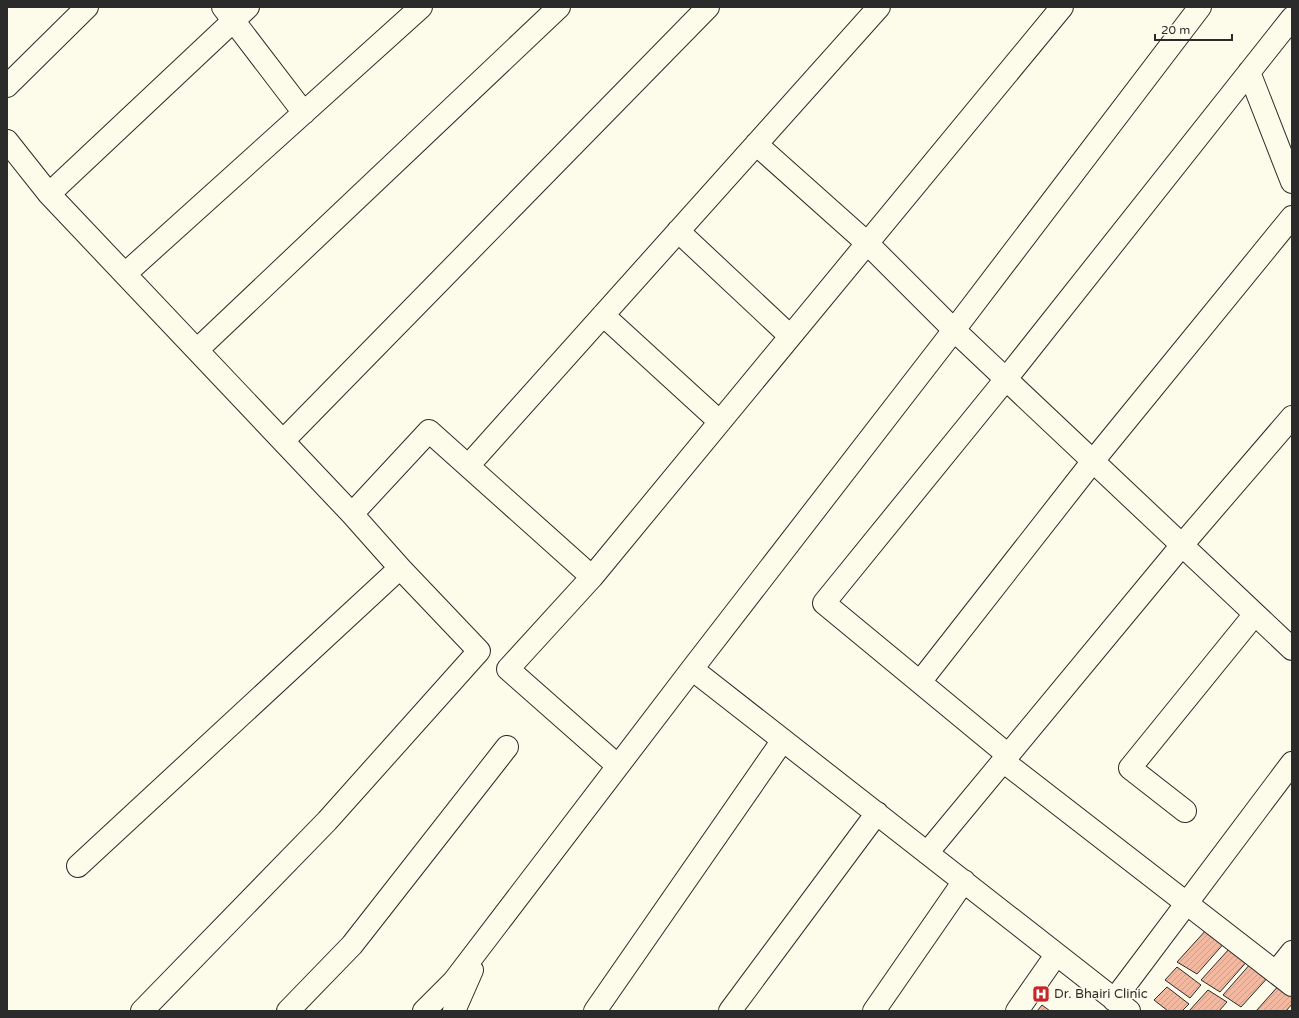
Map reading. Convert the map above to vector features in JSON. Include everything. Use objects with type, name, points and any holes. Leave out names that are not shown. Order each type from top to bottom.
[{"type":"street","points":[[7,86],[87,7]]},
{"type":"street","points":[[125,274],[421,7]]},
{"type":"street","points":[[197,350],[558,7]]},
{"type":"street","points":[[283,441],[708,7]]},
{"type":"street","points":[[468,466],[879,7]]},
{"type":"street","points":[[618,766],[508,669],[592,576],[1062,7]]},
{"type":"street","points":[[424,1011],[454,981],[1200,7]]},
{"type":"street","points":[[49,194],[235,11],[304,113]]},
{"type":"street","points":[[1292,18],[1006,379],[824,604],[920,682],[1006,758],[1187,904],[1284,979],[1292,952]]},
{"type":"street","points":[[1248,72],[1292,182]]},
{"type":"street","points":[[7,141],[49,194],[352,514],[400,568],[479,652],[327,821],[142,1011]]},
{"type":"street","points":[[756,144],[867,243],[954,330],[1292,649]]},
{"type":"street","points":[[920,682],[1093,461],[1292,217]]},
{"type":"street","points":[[678,231],[790,336]]},
{"type":"street","points":[[603,315],[720,422]]},
{"type":"street","points":[[927,853],[1182,545],[1292,417]]},
{"type":"street","points":[[352,514],[429,432],[592,576]]},
{"type":"street","points":[[78,866],[400,568]]},
{"type":"street","points":[[1185,811],[1130,768],[1255,614]]},
{"type":"street","points":[[692,669],[964,881],[1056,955],[1122,1005],[1187,904],[1292,762]]},
{"type":"street","points":[[595,1011],[783,740]]},
{"type":"street","points":[[288,1011],[352,945],[507,747]]},
{"type":"street","points":[[730,1011],[877,814]]},
{"type":"street","points":[[874,1011],[964,881]]},
{"type":"street","points":[[454,1011],[488,936]]},
{"type":"street","points":[[1017,1011],[1056,955]]},
{"type":"building","points":[[1207,929],[1226,941],[1197,974],[1177,962]]},
{"type":"building","points":[[1230,948],[1249,959],[1220,992],[1201,980]]},
{"type":"building","points":[[1252,962],[1271,974],[1241,1007],[1223,995]]},
{"type":"building","points":[[1177,967],[1201,985],[1190,998],[1165,980]]},
{"type":"building","points":[[1281,983],[1292,990],[1292,1004],[1286,1011],[1256,1011]]},
{"type":"building","points":[[1167,987],[1189,1004],[1182,1011],[1168,1011],[1154,1000]]},
{"type":"building","points":[[1208,990],[1227,1002],[1219,1011],[1189,1011]]},
{"type":"building","points":[[1042,1005],[1050,1011],[1037,1011]]},
{"type":"place","name":"Dr. Bhairi Clinic","points":[[1041,994]]}]
